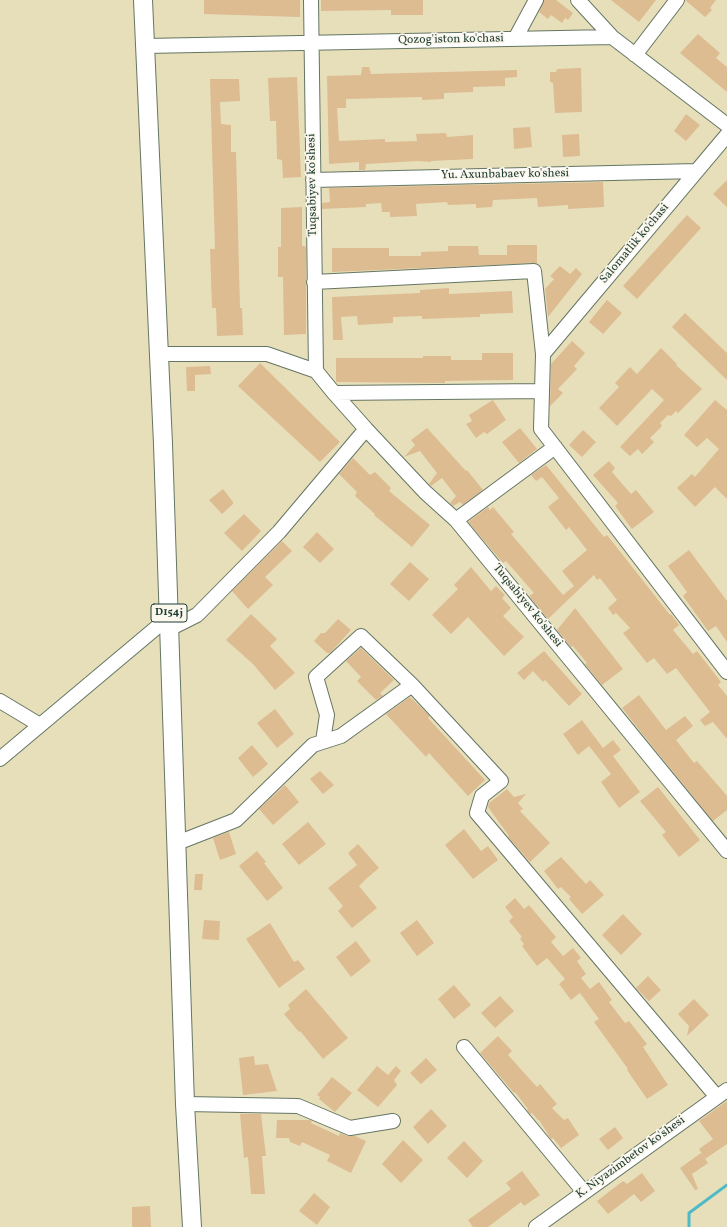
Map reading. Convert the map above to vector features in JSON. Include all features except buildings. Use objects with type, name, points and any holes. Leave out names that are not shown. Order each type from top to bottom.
[{"type":"main road","name":"D154j","points":[[143,0],[159,354],[185,1104],[192,1227]]},
{"type":"street","name":"Tuqsabiyev ko'shesi","points":[[311,0],[316,371],[366,429],[425,492],[456,520],[724,842]]},
{"type":"street","points":[[515,39],[536,0]]},
{"type":"street","points":[[578,0],[612,37],[727,125]]},
{"type":"street","points":[[635,55],[678,0]]},
{"type":"street","name":"Qozog'iston ko'chasi","points":[[145,46],[612,37]]},
{"type":"street","name":"Salomatlik ko'chasi","points":[[543,354],[727,135]]},
{"type":"street","name":"Yu. Axunbabaev ko'shesi","points":[[313,180],[697,170]]},
{"type":"street","points":[[314,282],[534,271],[543,354],[541,429],[727,672]]},
{"type":"street","points":[[159,354],[267,354],[316,371]]},
{"type":"street","points":[[334,393],[542,391]]},
{"type":"street","points":[[0,759],[40,725],[169,623],[197,615],[279,532],[366,429]]},
{"type":"street","points":[[456,520],[555,447]]},
{"type":"street","points":[[323,742],[327,715],[316,677],[361,636],[412,685],[501,781],[482,796],[477,813],[722,1093]]},
{"type":"street","points":[[177,843],[236,820],[313,745],[341,736],[412,685]]},
{"type":"street","points":[[0,701],[40,725]]},
{"type":"street","points":[[464,1047],[584,1192]]},
{"type":"street","name":"K. Niyazimbetov ko'shesi","points":[[536,1227],[722,1093]]},
{"type":"street","points":[[185,1104],[298,1106],[350,1128],[393,1122]]},
{"type":"waterway","points":[[689,1227],[689,1213],[727,1185]]}]
